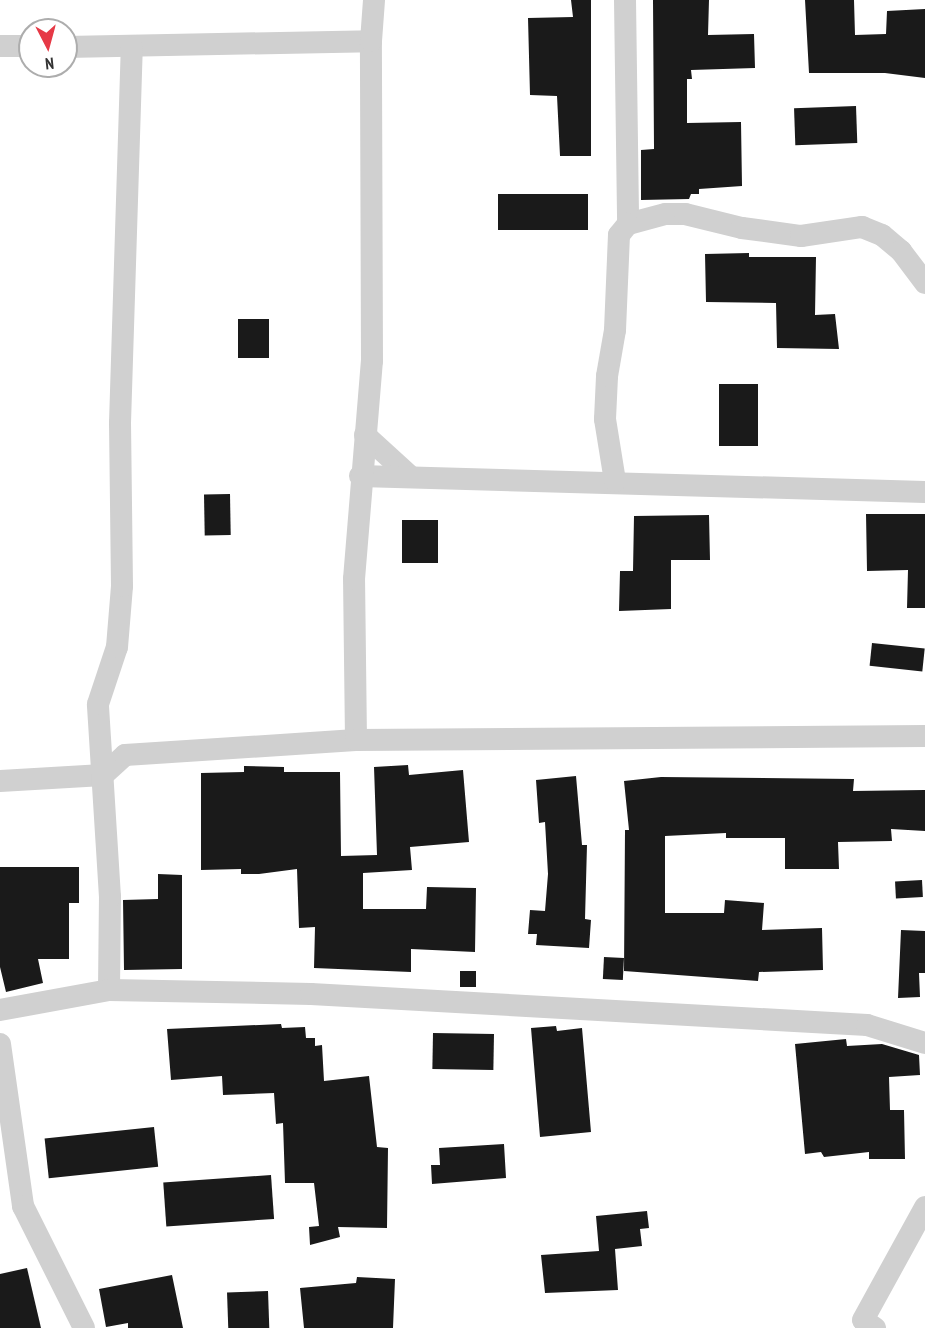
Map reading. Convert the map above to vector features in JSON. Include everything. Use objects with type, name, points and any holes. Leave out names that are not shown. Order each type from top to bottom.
[{"type":"street","points":[[356,740],[354,579],[360,476],[372,361],[371,41],[374,0]]},
{"type":"street","points":[[625,0],[628,224]]},
{"type":"street","points":[[78,47],[132,48],[371,41]]},
{"type":"street","points":[[0,46],[18,46]]},
{"type":"street","points":[[109,990],[110,897],[98,704],[117,647],[122,586],[120,423],[132,48]]},
{"type":"street","points":[[615,481],[605,419],[607,376],[615,330],[619,235],[628,224],[666,214],[685,214],[742,228],[801,236],[862,227],[882,235],[901,251],[925,283]]},
{"type":"street","points":[[365,435],[411,477]]},
{"type":"street","points":[[360,476],[615,481],[925,492]]},
{"type":"street","points":[[0,781],[103,775],[125,755],[356,740],[676,735],[925,736]]},
{"type":"street","points":[[0,1010],[109,990],[311,994],[867,1025],[925,1043]]},
{"type":"street","points":[[0,1044],[23,1206],[84,1328]]},
{"type":"street","points":[[874,1328],[863,1320],[925,1208]]},
{"type":"building","points":[[571,0],[591,0],[591,156],[560,156],[557,96],[530,95],[528,18],[573,17]]},
{"type":"building","points":[[653,0],[709,0],[708,35],[754,34],[755,68],[691,70],[692,79],[687,79],[687,123],[741,122],[742,186],[699,189],[699,194],[691,194],[689,199],[641,200],[641,150],[654,149]]},
{"type":"building","points":[[805,0],[854,0],[855,35],[886,34],[887,11],[925,9],[925,78],[885,73],[809,73]]},
{"type":"building","points":[[856,106],[857,143],[795,145],[794,108]]},
{"type":"building","points":[[498,194],[588,194],[588,230],[498,230]]},
{"type":"building","points":[[749,253],[749,257],[816,257],[815,315],[835,314],[839,349],[777,348],[776,303],[706,302],[705,254]]},
{"type":"building","points":[[238,319],[269,319],[269,358],[238,358]]},
{"type":"building","points":[[719,384],[758,384],[758,446],[719,446]]},
{"type":"building","points":[[204,494],[230,494],[231,535],[205,535]]},
{"type":"building","points":[[866,514],[925,514],[925,608],[907,608],[908,570],[867,571]]},
{"type":"building","points":[[709,515],[710,560],[671,560],[671,609],[619,611],[620,571],[633,571],[634,516]]},
{"type":"building","points":[[402,520],[438,520],[438,563],[402,563]]},
{"type":"building","points":[[872,643],[925,649],[922,671],[870,666]]},
{"type":"building","points":[[408,765],[409,775],[463,770],[469,842],[410,847],[412,870],[363,873],[363,909],[426,909],[427,887],[476,888],[475,952],[411,949],[411,972],[314,968],[315,927],[299,928],[297,869],[259,874],[241,874],[241,869],[201,870],[201,773],[244,772],[244,766],[284,767],[284,772],[340,772],[341,856],[377,855],[374,767]]},
{"type":"building","points":[[576,776],[582,845],[587,845],[585,919],[591,920],[589,948],[536,945],[537,934],[528,934],[530,910],[545,911],[548,874],[545,822],[539,823],[536,780]]},
{"type":"building","points":[[661,777],[854,779],[853,791],[925,790],[925,831],[891,829],[892,841],[838,842],[839,869],[785,869],[785,838],[726,838],[726,833],[665,836],[665,913],[724,913],[725,900],[764,903],[762,930],[822,928],[823,970],[759,972],[758,981],[624,971],[625,830],[629,830],[624,781]]},
{"type":"building","points":[[0,867],[79,867],[79,903],[69,903],[69,959],[38,959],[43,983],[6,992],[0,967]]},
{"type":"building","points":[[158,874],[182,875],[182,969],[124,970],[123,900],[158,899]]},
{"type":"building","points":[[922,880],[923,897],[896,898],[895,881]]},
{"type":"building","points":[[901,930],[925,931],[925,973],[919,973],[920,997],[898,998]]},
{"type":"building","points":[[604,957],[624,958],[623,980],[603,979]]},
{"type":"building","points":[[460,971],[476,971],[476,987],[460,987]]},
{"type":"building","points":[[281,1024],[282,1028],[305,1027],[306,1038],[315,1038],[315,1046],[322,1045],[324,1081],[369,1076],[377,1147],[388,1148],[387,1228],[338,1227],[340,1237],[310,1245],[309,1227],[319,1226],[314,1183],[285,1183],[283,1123],[276,1124],[274,1093],[223,1095],[222,1076],[171,1080],[167,1029]]},
{"type":"building","points":[[556,1026],[557,1031],[582,1028],[591,1132],[540,1137],[531,1028]]},
{"type":"building","points":[[433,1033],[494,1034],[493,1070],[432,1069]]},
{"type":"building","points":[[846,1039],[847,1046],[882,1044],[919,1055],[920,1075],[889,1077],[890,1110],[904,1110],[905,1159],[869,1159],[869,1152],[824,1157],[821,1152],[805,1154],[795,1044]]},
{"type":"building","points":[[154,1127],[158,1167],[49,1178],[45,1138]]},
{"type":"building","points":[[504,1144],[506,1178],[432,1184],[431,1165],[440,1165],[439,1148]]},
{"type":"building","points":[[271,1175],[274,1219],[166,1226],[163,1183]]},
{"type":"building","points":[[647,1211],[649,1228],[640,1229],[642,1246],[615,1249],[618,1290],[545,1293],[541,1255],[599,1251],[596,1216]]},
{"type":"building","points":[[27,1268],[41,1328],[0,1328],[0,1274]]},
{"type":"building","points":[[172,1275],[183,1328],[128,1328],[128,1323],[106,1327],[99,1289]]},
{"type":"building","points":[[357,1277],[395,1279],[393,1328],[304,1328],[300,1288],[356,1283]]},
{"type":"building","points":[[268,1291],[269,1328],[228,1328],[227,1292]]}]
